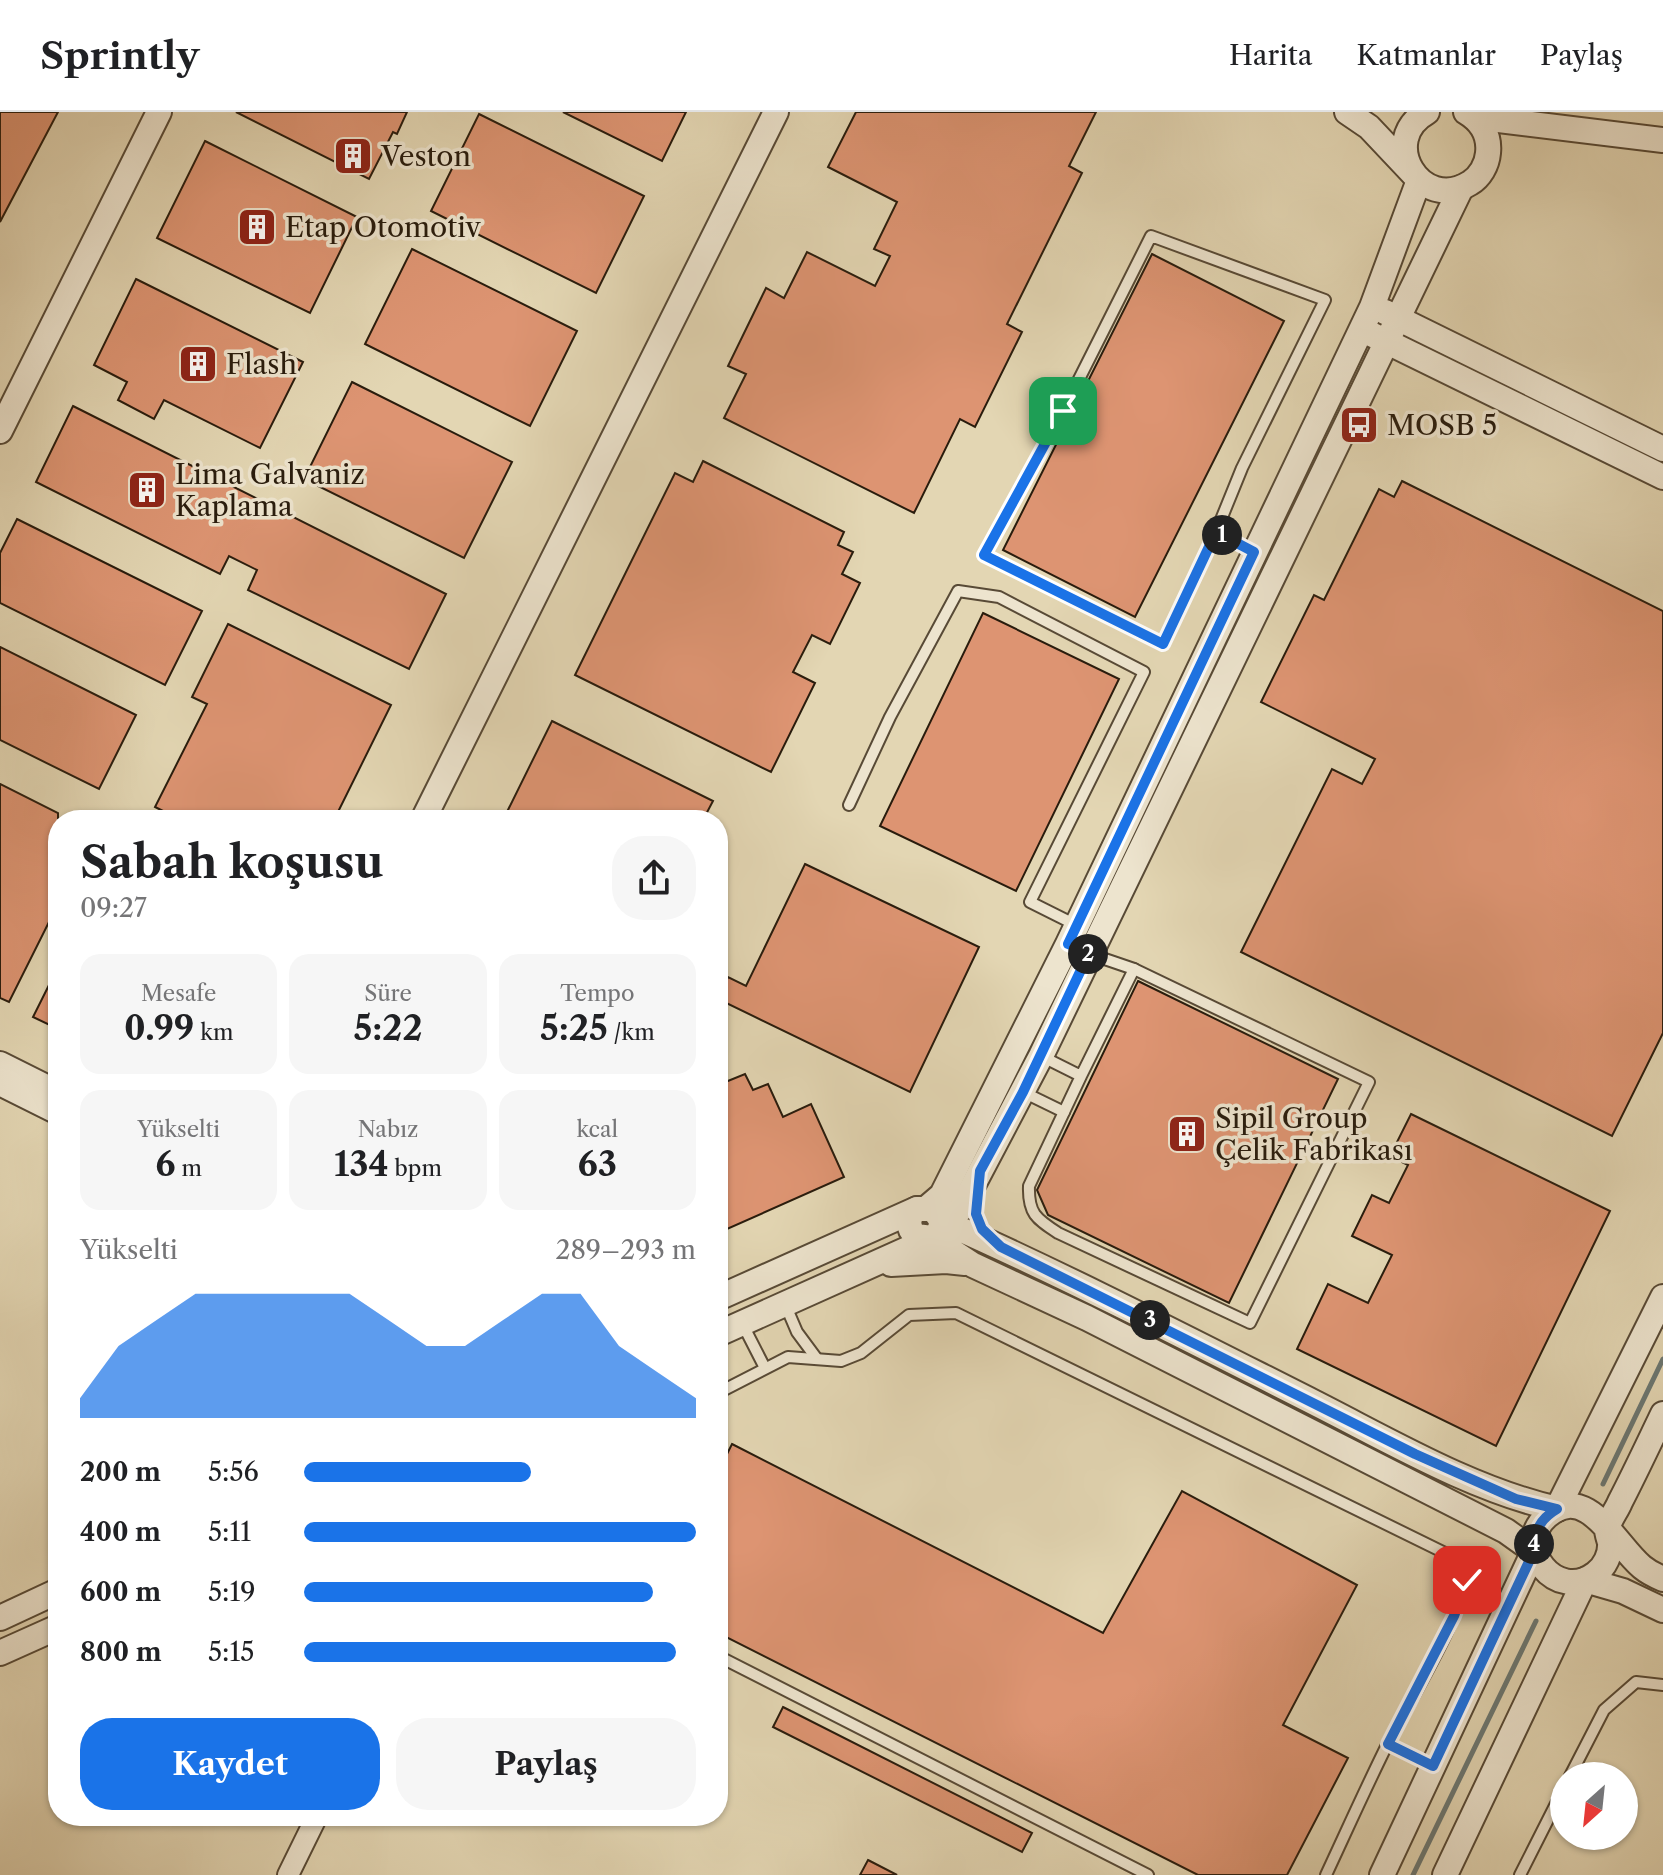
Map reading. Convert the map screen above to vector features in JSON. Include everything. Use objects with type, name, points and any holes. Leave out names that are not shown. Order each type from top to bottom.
[{"type":"street","points":[[0,431],[159,112]]},
{"type":"street","points":[[428,810],[776,112]]},
{"type":"street","points":[[1347,112],[1369,127],[1419,180],[1439,190],[1461,188],[1474,181],[1483,170],[1488,156],[1488,142],[1483,128],[1472,114]]},
{"type":"street","points":[[1419,180],[1405,155],[1406,140],[1411,127],[1427,112]]},
{"type":"street","points":[[1472,114],[1663,140]]},
{"type":"street","points":[[1488,156],[1507,140],[1541,125]]},
{"type":"street","points":[[728,1294],[960,1210],[1041,1056],[1077,941],[1254,552],[1367,317],[1419,180]]},
{"type":"street","points":[[728,1329],[868,1267],[930,1219],[1387,343],[1461,188]]},
{"type":"street","points":[[1367,317],[1398,318],[1663,449]]},
{"type":"street","points":[[1367,317],[1387,343],[1663,477]]},
{"type":"street","points":[[0,1064],[48,1088]]},
{"type":"street","points":[[0,1083],[48,1107]]},
{"type":"street","points":[[980,1171],[976,1214],[982,1229],[1001,1247]]},
{"type":"street","points":[[930,1219],[1001,1247],[1415,1454],[1516,1499],[1557,1509]]},
{"type":"street","points":[[930,1219],[973,1265]]},
{"type":"street","points":[[868,1267],[931,1261],[973,1265],[1087,1318],[1436,1495],[1506,1531],[1534,1551]]},
{"type":"street","points":[[1557,1509],[1663,1297]]},
{"type":"street","points":[[1663,1414],[1607,1530],[1609,1554],[1596,1574],[1585,1580],[1560,1580],[1548,1574],[1539,1564],[1534,1551],[1538,1526],[1546,1516],[1569,1506],[1584,1508],[1601,1521],[1607,1530],[1643,1569],[1663,1579]]},
{"type":"street","points":[[1382,1875],[1534,1551]]},
{"type":"street","points":[[1585,1580],[1623,1591],[1663,1610]]},
{"type":"street","points":[[1445,1875],[1585,1580]]},
{"type":"street","points":[[0,1618],[48,1596]]},
{"type":"street","points":[[0,1653],[48,1631]]},
{"type":"street","points":[[288,1875],[312,1826]]},
{"type":"lane","points":[[1151,236],[1325,300],[1242,468],[1216,532],[1163,644],[984,555],[1063,411],[1151,236]]},
{"type":"lane","points":[[1216,532],[1254,552]]},
{"type":"lane","points":[[849,805],[890,717],[958,591],[999,597],[1144,672],[1030,902],[1077,941],[1369,1082],[1250,1323],[1058,1233],[1039,1221],[1028,1204],[1029,1186],[1134,969]]},
{"type":"lane","points":[[1041,1056],[1081,1076]]},
{"type":"lane","points":[[1023,1092],[1064,1112]]},
{"type":"lane","points":[[785,1304],[797,1332],[817,1359]]},
{"type":"lane","points":[[728,1388],[788,1357],[841,1361],[861,1353],[909,1315],[956,1313],[1447,1554],[1466,1567],[1467,1580],[1454,1616],[1388,1744],[1326,1875]]},
{"type":"lane","points":[[742,1323],[765,1368]]},
{"type":"lane","points":[[728,1661],[1148,1875]]},
{"type":"lane","points":[[1577,1762],[1604,1710],[1636,1682],[1663,1685]]},
{"type":"lane","points":[[1388,1744],[1433,1766]]},
{"type":"lane","points":[[1520,1875],[1550,1816]]},
{"type":"building","points":[[0,112],[58,112],[0,222]]},
{"type":"building","name":"Veston","points":[[236,112],[407,112],[369,179]]},
{"type":"building","points":[[563,112],[686,112],[662,161]]},
{"type":"building","points":[[856,112],[1096,112],[1069,166],[1082,173],[1007,324],[1022,332],[975,427],[960,419],[914,513],[724,418],[746,374],[728,366],[766,288],[784,298],[807,252],[875,286],[890,256],[874,249],[897,202],[828,167]]},
{"type":"building","points":[[479,114],[644,196],[596,293],[431,211]]},
{"type":"building","name":"Etap Otomotiv","points":[[205,141],[357,217],[310,313],[157,238]]},
{"type":"building","points":[[412,249],[577,331],[530,426],[365,344]]},
{"type":"building","points":[[1152,254],[1284,321],[1135,617],[1003,550]]},
{"type":"building","name":"Flash","points":[[136,279],[303,362],[260,448],[164,400],[154,419],[118,400],[127,382],[94,365]]},
{"type":"building","points":[[352,382],[512,462],[464,558],[304,479]]},
{"type":"building","points":[[73,406],[446,594],[409,669],[248,590],[257,570],[229,556],[220,574],[36,482]]},
{"type":"building","points":[[703,461],[844,532],[838,545],[853,552],[842,574],[860,583],[830,644],[812,635],[793,672],[815,683],[771,772],[575,675],[675,473],[693,482]]},
{"type":"building","points":[[1402,481],[1663,611],[1663,1033],[1612,1136],[1241,952],[1332,769],[1362,784],[1375,759],[1261,702],[1314,595],[1324,600],[1379,489],[1394,497]]},
{"type":"building","points":[[17,519],[202,611],[165,685],[0,603],[0,553]]},
{"type":"building","points":[[983,613],[1119,679],[1016,891],[880,826]]},
{"type":"building","points":[[228,624],[391,705],[339,810],[161,810],[155,807],[207,704],[192,697]]},
{"type":"building","points":[[0,647],[136,715],[99,789],[0,740]]},
{"type":"building","points":[[552,721],[713,801],[708,810],[508,810]]},
{"type":"building","points":[[0,784],[52,810],[48,810],[48,924],[9,1002],[0,998]]},
{"type":"building","points":[[805,864],[979,947],[910,1092],[728,1004],[728,977],[746,986]]},
{"type":"building","name":"Sipil Group Çelik Fabrikası","points":[[1138,981],[1338,1079],[1229,1303],[1048,1215],[1037,1190]]},
{"type":"building","points":[[48,987],[48,1024],[33,1017]]},
{"type":"building","points":[[745,1074],[753,1090],[768,1084],[783,1117],[811,1104],[844,1177],[728,1229],[728,1081]]},
{"type":"building","points":[[1411,1114],[1610,1211],[1496,1446],[1297,1349],[1328,1284],[1368,1303],[1392,1255],[1352,1236],[1372,1195],[1389,1203],[1408,1165],[1390,1156]]},
{"type":"building","points":[[732,1444],[1103,1633],[1182,1491],[1357,1585],[1283,1725],[1348,1758],[1287,1875],[1198,1875],[728,1638],[728,1452]]},
{"type":"building","points":[[783,1707],[1032,1833],[1022,1852],[773,1727]]},
{"type":"building","points":[[868,1860],[897,1875],[860,1875]]},
{"type":"waterway","points":[[1603,1484],[1663,1359]]},
{"type":"waterway","points":[[1413,1875],[1536,1621]]},
{"type":"place","name":"Veston","points":[[353,156]]},
{"type":"place","name":"Etap Otomotiv","points":[[257,227]]},
{"type":"place","name":"Flash","points":[[198,364]]},
{"type":"place","name":"MOSB 5","points":[[1359,425]]},
{"type":"place","name":"Lima Galvaniz Kaplama","points":[[147,490]]},
{"type":"place","name":"Sipil Group Çelik Fabrikası","points":[[1187,1134]]},
{"type":"route","points":[[1063,411],[984,555],[1163,644],[1216,532],[1254,552],[1068,944],[1089,953],[1041,1056],[980,1171],[976,1214],[982,1229],[1001,1247],[1415,1454],[1516,1499],[1557,1509],[1538,1526],[1534,1551],[1433,1766],[1388,1744],[1454,1616],[1467,1580]]}]
